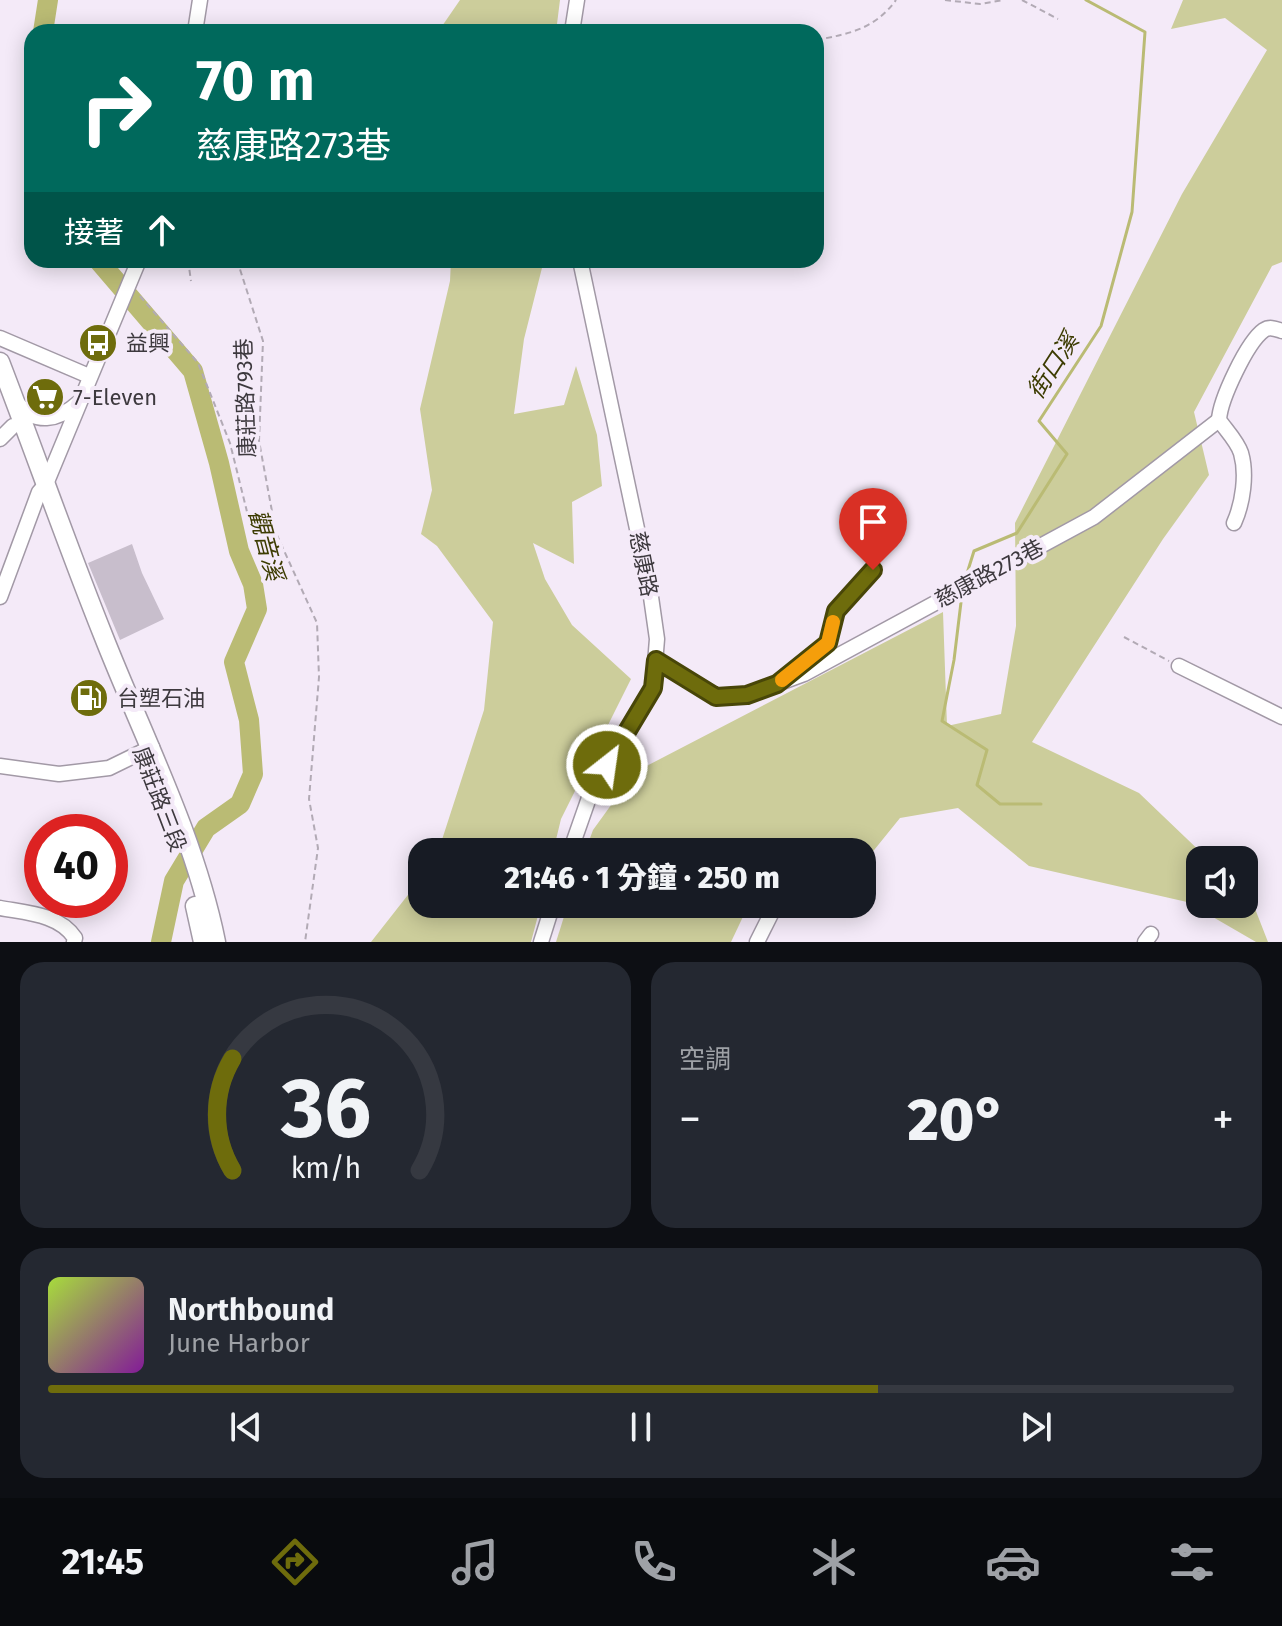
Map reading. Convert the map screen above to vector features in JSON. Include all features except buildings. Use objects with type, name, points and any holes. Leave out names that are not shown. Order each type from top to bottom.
[{"type":"main road","points":[[0,362],[7,398],[42,488]]},
{"type":"main road","points":[[7,398],[6,433],[42,488]]},
{"type":"main road","name":"康莊路三段","points":[[42,488],[181,838],[216,942]]},
{"type":"main road","name":"康莊路三段","points":[[194,876],[203,942]]},
{"type":"street","points":[[196,24],[200,0]]},
{"type":"street","points":[[573,24],[577,0]]},
{"type":"street","points":[[0,597],[42,488],[136,268]]},
{"type":"street","name":"慈康路","points":[[575,838],[591,792],[653,688],[657,639],[650,590],[582,268]]},
{"type":"street","points":[[1234,523],[1241,507],[1241,454],[1219,420],[1224,396],[1250,347],[1264,329],[1272,327],[1282,331]]},
{"type":"street","points":[[0,338],[89,376]]},
{"type":"street","points":[[7,398],[25,413],[39,419],[55,418],[78,403]]},
{"type":"street","name":"慈康路273巷","points":[[656,660],[716,697],[747,695],[804,674],[1094,517],[1219,420]]},
{"type":"street","points":[[777,684],[828,643],[836,611],[873,570]]},
{"type":"street","points":[[1179,666],[1282,717]]},
{"type":"street","points":[[0,766],[59,774],[109,768],[147,750]]},
{"type":"street","points":[[0,908],[52,919],[68,928],[75,940]]},
{"type":"street","points":[[541,942],[549,918]]},
{"type":"street","points":[[757,942],[769,918]]},
{"type":"path","points":[[824,39],[855,33],[896,0]]},
{"type":"path","points":[[945,0],[980,4],[1003,0]]},
{"type":"path","points":[[1022,0],[1058,19]]},
{"type":"path","points":[[189,268],[191,281]]},
{"type":"path","name":"康莊路793巷","points":[[240,268],[263,341],[259,441],[276,533],[317,623],[319,677],[309,799],[318,848],[305,942]]},
{"type":"path","points":[[130,285],[198,363],[230,443],[252,532]]},
{"type":"path","points":[[1124,637],[1179,666]]},
{"type":"green space","points":[[460,0],[560,0],[557,24],[444,24]]},
{"type":"green space","points":[[1183,0],[1282,0],[1282,262],[1272,266],[1194,412],[1209,475],[1163,539],[1032,742],[1139,793],[1194,846],[1186,846],[1186,902],[1029,866],[958,808],[900,818],[876,848],[876,838],[590,838],[635,772],[943,612],[947,726],[1001,714],[1016,626],[1015,523],[1182,194],[1267,50],[1225,18],[1171,29]]},
{"type":"green space","points":[[451,268],[542,268],[524,339],[514,414],[564,405],[576,366],[597,435],[602,486],[572,502],[574,564],[533,543],[545,579],[572,625],[631,679],[561,819],[556,838],[443,838],[484,710],[493,622],[437,546],[421,534],[432,490],[420,409]]},
{"type":"green space","points":[[408,895],[408,918],[537,918],[531,942],[371,942]]},
{"type":"green space","points":[[1258,916],[1268,942],[1256,942],[1215,918]]},
{"type":"green space","points":[[564,918],[742,918],[731,942],[556,942]]},
{"type":"waterway","name":"觀音溪","points":[[44,24],[48,0]]},
{"type":"waterway","name":"街口溪","points":[[964,583],[974,551],[1017,533],[1067,454],[1039,421],[1101,326],[1132,212],[1145,32],[1086,0]]},
{"type":"waterway","name":"觀音溪","points":[[105,268],[193,371],[219,463],[239,551],[253,584],[257,609],[234,662],[249,720],[253,774],[240,804],[206,828],[174,881],[161,942]]},
{"type":"waterway","name":"街口溪","points":[[962,594],[942,721],[987,750],[977,785],[1000,804],[1041,804]]},
{"type":"slow traffic","points":[[782,680],[821,652],[828,643],[833,622]]},
{"type":"place","name":"益興","points":[[98,343]]},
{"type":"place","name":"7-Eleven","points":[[45,397]]},
{"type":"place","name":"台塑石油","points":[[89,698]]},
{"type":"route","points":[[607,765],[653,688],[656,660],[716,697],[747,695],[777,684],[821,652],[828,643],[836,611],[873,570]]}]
